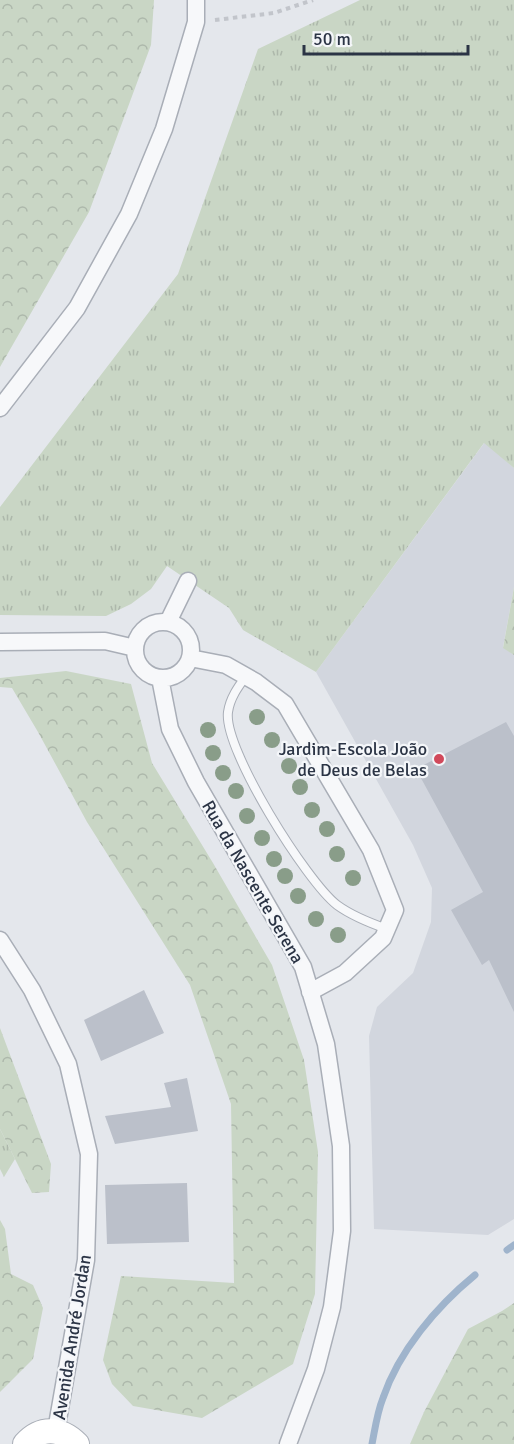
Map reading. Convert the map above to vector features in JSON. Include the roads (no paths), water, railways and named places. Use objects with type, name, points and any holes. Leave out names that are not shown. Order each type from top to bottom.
[{"type":"street","points":[[0,408],[77,308],[129,214],[164,129],[196,22],[196,0]]},
{"type":"street","points":[[168,622],[188,581]]},
{"type":"street","points":[[159,622],[168,622],[184,632],[189,640],[190,658],[178,673],[160,678],[152,675],[139,664],[135,648],[142,631],[159,622]]},
{"type":"street","points":[[0,642],[105,641],[135,648]]},
{"type":"street","points":[[190,658],[226,665],[256,681],[285,704],[371,850],[395,910],[383,938],[345,973],[310,992]]},
{"type":"street","name":"Rua da Nascente Serena","points":[[160,678],[170,729],[196,782],[303,967],[326,1044],[342,1146],[342,1231],[332,1307],[316,1369],[288,1444]]},
{"type":"street","name":"Avenida André Jordan","points":[[0,940],[32,990],[68,1064],[89,1154],[87,1260],[56,1431]]},
{"type":"street","points":[[25,1444],[32,1436],[44,1431],[56,1431],[68,1435],[77,1444]]},
{"type":"lane","points":[[246,676],[236,689],[228,713],[230,734],[238,758],[298,861],[323,892],[337,905],[365,921],[387,929]]},
{"type":"waterway","points":[[507,1250],[514,1245]]},
{"type":"waterway","points":[[372,1444],[381,1404],[399,1363],[420,1331],[446,1301],[475,1275]]},
{"type":"place","name":"Jardim-Escola João de Deus de Belas","points":[[439,759]]}]
